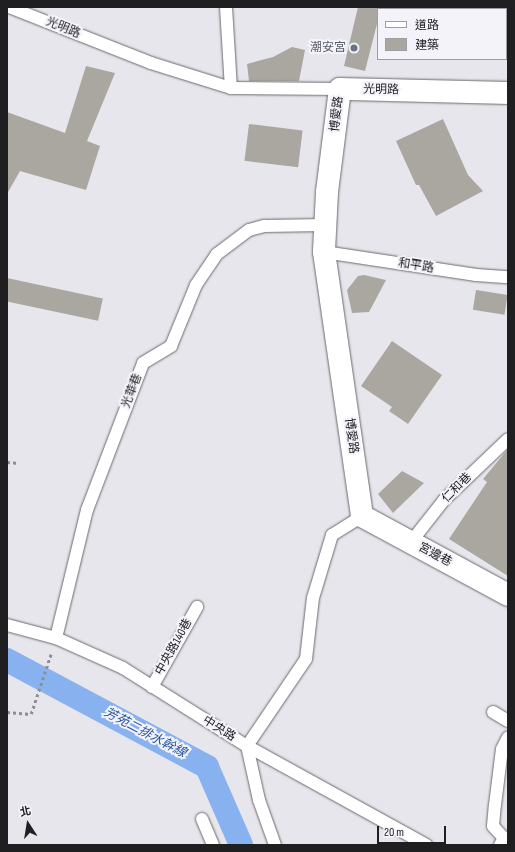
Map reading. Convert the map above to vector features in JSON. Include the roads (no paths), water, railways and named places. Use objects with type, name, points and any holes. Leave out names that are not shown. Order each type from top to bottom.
[{"type":"street","name":"光明路","points":[[340,89],[508,93]]},
{"type":"street","name":"博愛路","points":[[340,89],[325,225],[324,252],[362,516]]},
{"type":"street","name":"宮邊巷","points":[[362,516],[508,595]]},
{"type":"lane","name":"光明路","points":[[9,7],[151,63],[231,88],[340,89]]},
{"type":"lane","points":[[226,7],[231,88]]},
{"type":"lane","name":"光華巷","points":[[54,642],[87,510],[143,363],[171,346],[176,340],[196,285],[217,254],[249,230],[264,226],[325,225]]},
{"type":"lane","name":"和平路","points":[[324,252],[476,275],[508,277]]},
{"type":"lane","name":"仁和巷","points":[[411,542],[444,500],[508,439]]},
{"type":"lane","points":[[275,845],[259,800],[247,746],[306,659],[313,598],[332,535],[362,516]]},
{"type":"lane","name":"中央路140巷","points":[[152,687],[196,607]]},
{"type":"lane","name":"中央路","points":[[7,625],[123,668],[247,746],[426,845]]},
{"type":"lane","points":[[493,712],[508,721]]},
{"type":"lane","points":[[504,838],[493,826],[502,749],[508,737]]},
{"type":"lane","points":[[202,819],[212,845]]},
{"type":"waterway","name":"芳苑二排水幹線","points":[[7,660],[207,767],[241,845]]},
{"type":"place","name":"潮安宮","points":[[354,48]]}]
